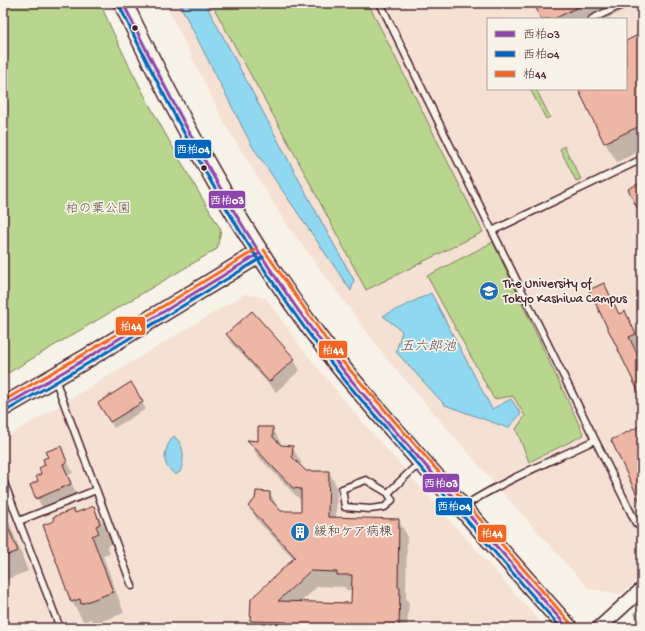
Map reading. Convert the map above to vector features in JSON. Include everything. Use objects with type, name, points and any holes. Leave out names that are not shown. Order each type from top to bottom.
[{"type":"street","points":[[123,3],[151,62],[194,144],[260,253],[332,357],[424,465],[568,628]]},
{"type":"street","points":[[3,407],[260,253]]},
{"type":"street","points":[[599,628],[642,589]]},
{"type":"lane","points":[[380,3],[636,523],[642,529]]},
{"type":"lane","points":[[594,18],[625,3]]},
{"type":"lane","points":[[492,231],[642,159]]},
{"type":"lane","points":[[54,377],[132,586]]},
{"type":"lane","points":[[462,508],[503,484],[595,440]]},
{"type":"lane","points":[[388,493],[413,469],[424,465]]},
{"type":"lane","points":[[3,480],[60,628]]},
{"type":"lane","points":[[366,480],[388,493],[392,500],[385,507],[370,509],[345,507],[342,489],[366,480]]},
{"type":"lane","points":[[19,521],[96,490]]},
{"type":"shaded area","name":"The University of Tokyo Kashiwa Campus","points":[[165,3],[642,3],[642,576],[621,594],[589,589],[502,492],[387,359],[285,222],[226,126]]},
{"type":"shaded area","points":[[245,294],[266,298],[304,351],[357,416],[546,628],[3,628],[3,439]]},
{"type":"green space","name":"柏の葉公園","points":[[3,3],[100,3],[142,90],[172,146],[221,230],[217,249],[3,376]]},
{"type":"green space","points":[[211,3],[368,3],[483,232],[366,290],[294,153]]},
{"type":"green space","points":[[531,90],[536,90],[550,117],[546,119]]},
{"type":"green space","points":[[564,146],[581,179],[576,181],[560,149]]},
{"type":"green space","points":[[493,242],[584,435],[529,462],[516,429],[525,416],[513,396],[494,399],[427,276]]},
{"type":"water","points":[[179,3],[205,3],[354,280],[351,291],[252,146]]},
{"type":"water","name":"五六郎池","points":[[431,293],[492,409],[511,399],[521,414],[508,428],[445,405],[396,352],[402,331],[383,316]]},
{"type":"water","points":[[174,436],[178,440],[183,453],[183,462],[180,472],[175,475],[170,470],[165,460],[165,453],[169,442]]},
{"type":"building","points":[[534,3],[586,3],[556,18],[541,18]]},
{"type":"building","points":[[642,33],[642,125],[604,143],[578,90],[627,90],[627,40]]},
{"type":"building","points":[[642,182],[642,218],[628,189]]},
{"type":"building","points":[[604,283],[619,314],[625,311],[636,334],[629,337],[642,364],[642,399],[589,290]]},
{"type":"building","points":[[252,311],[295,359],[269,382],[226,334]]},
{"type":"building","points":[[131,382],[143,402],[110,422],[98,403]]},
{"type":"building","points":[[642,425],[642,506],[611,440]]},
{"type":"building","points":[[258,427],[273,427],[273,437],[281,445],[293,446],[292,457],[306,471],[329,471],[328,517],[399,519],[399,628],[287,628],[287,622],[250,621],[251,599],[295,557],[248,506],[255,499],[256,491],[270,492],[270,499],[281,511],[301,511],[301,489],[293,488],[247,440],[258,441]],"holes":[[[310,571],[337,572],[337,575],[352,575],[351,603],[278,601]]]},
{"type":"building","points":[[61,446],[67,462],[63,464],[71,484],[36,499],[30,485],[38,481],[36,476],[41,474],[39,468],[45,465],[43,459],[48,457],[45,452]]},
{"type":"building","points":[[94,506],[100,524],[96,526],[99,533],[92,536],[113,592],[81,604],[80,599],[71,602],[43,525],[54,521],[53,517],[74,509],[75,513]]},
{"type":"building","points":[[3,515],[18,551],[3,557]]},
{"type":"transit line","name":"西柏03","points":[[123,3],[148,54],[230,206],[292,302],[362,393],[568,628]]},
{"type":"transit line","name":"西柏04","points":[[119,5],[144,57],[198,159],[226,208],[288,305],[358,396],[561,628]]},
{"type":"transit line","name":"柏44","points":[[3,401],[86,353],[257,249]]},
{"type":"transit line","name":"柏44","points":[[264,250],[336,354],[572,625]]},
{"type":"transit line","name":"西柏03","points":[[3,407],[89,357],[260,253]]},
{"type":"transit line","name":"西柏04","points":[[6,411],[92,361],[263,257]]},
{"type":"place","name":"The University of Tokyo Kashiwa Campus","points":[[489,291]]},
{"type":"place","name":"緩和ケア病棟","points":[[300,532]]}]
